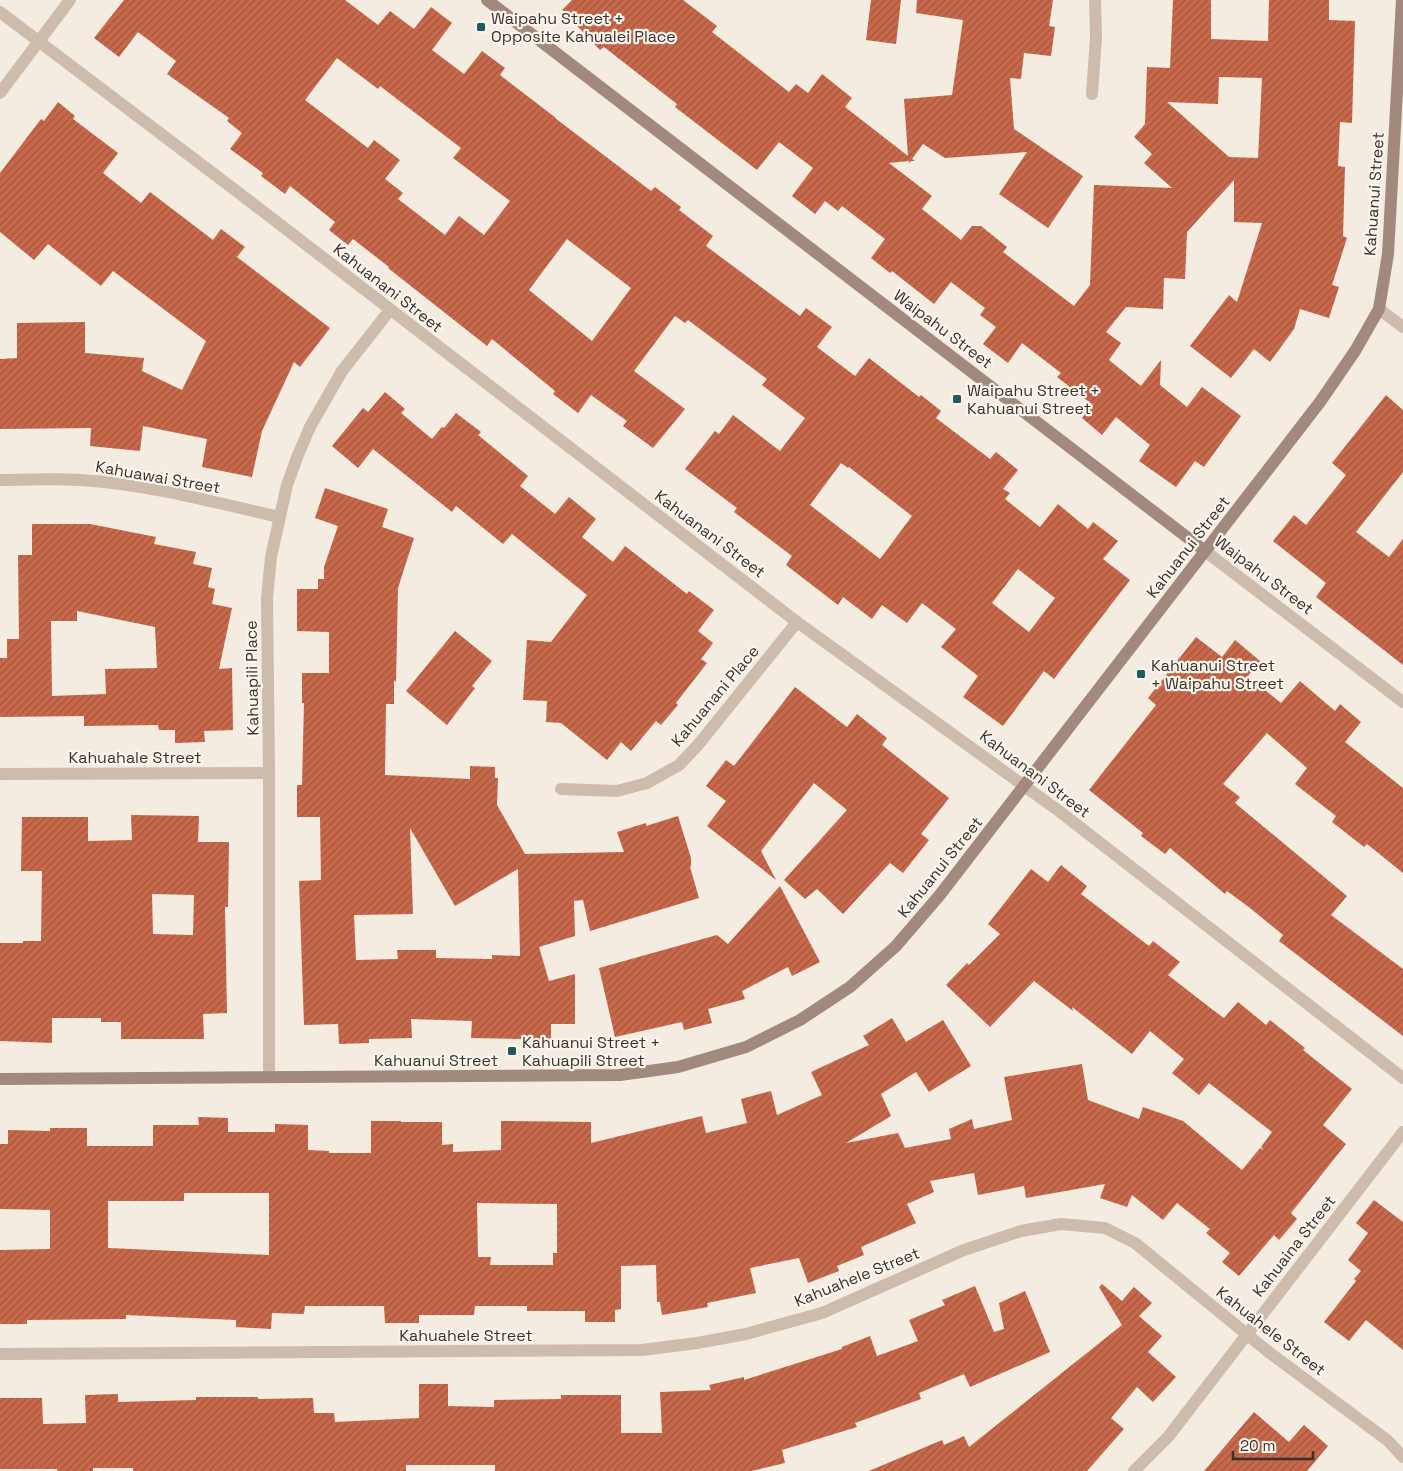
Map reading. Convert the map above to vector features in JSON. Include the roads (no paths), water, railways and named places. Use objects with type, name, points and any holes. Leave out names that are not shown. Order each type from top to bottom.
[{"type":"street","points":[[0,93],[70,0]]},
{"type":"street","name":"Waipahu Street","points":[[487,0],[1403,702]]},
{"type":"street","points":[[1092,94],[1096,37],[1095,0]]},
{"type":"street","name":"Kahuanui Street","points":[[0,1079],[620,1074],[678,1067],[746,1047],[800,1020],[850,987],[896,946],[939,896],[1320,402],[1356,351],[1379,308],[1388,254],[1402,0]]},
{"type":"street","name":"Kahuanani Street","points":[[0,12],[239,193],[797,622],[1059,811],[1403,1078]]},
{"type":"street","points":[[1379,308],[1403,327]]},
{"type":"street","name":"Kahuapili Place","points":[[269,1077],[270,773],[267,598],[271,557],[287,484],[310,427],[342,371],[390,310]]},
{"type":"street","name":"Kahuawai Street","points":[[0,480],[79,480],[121,484],[279,517]]},
{"type":"street","name":"Kahuanani Place","points":[[561,789],[617,791],[647,783],[679,765],[698,745],[797,622]]},
{"type":"street","name":"Kahuahale Street","points":[[0,774],[270,773]]},
{"type":"street","name":"Kahuaina Street","points":[[1134,1471],[1168,1437],[1403,1132]]},
{"type":"street","name":"Kahuahele Street","points":[[0,1354],[642,1350],[746,1334],[822,1312],[964,1250],[1021,1230],[1061,1224],[1105,1228],[1135,1242],[1247,1334],[1387,1440],[1403,1456]]},
{"type":"place","name":"Waipahu Street + Opposite Kahualei Place","points":[[481,27]]},
{"type":"place","name":"Waipahu Street + Kahuanui Street","points":[[957,399]]},
{"type":"place","name":"Kahuanui Street + Waipahu Street","points":[[1141,674]]},
{"type":"place","name":"Kahuanui Street + Kahuapili Street","points":[[512,1051]]}]
